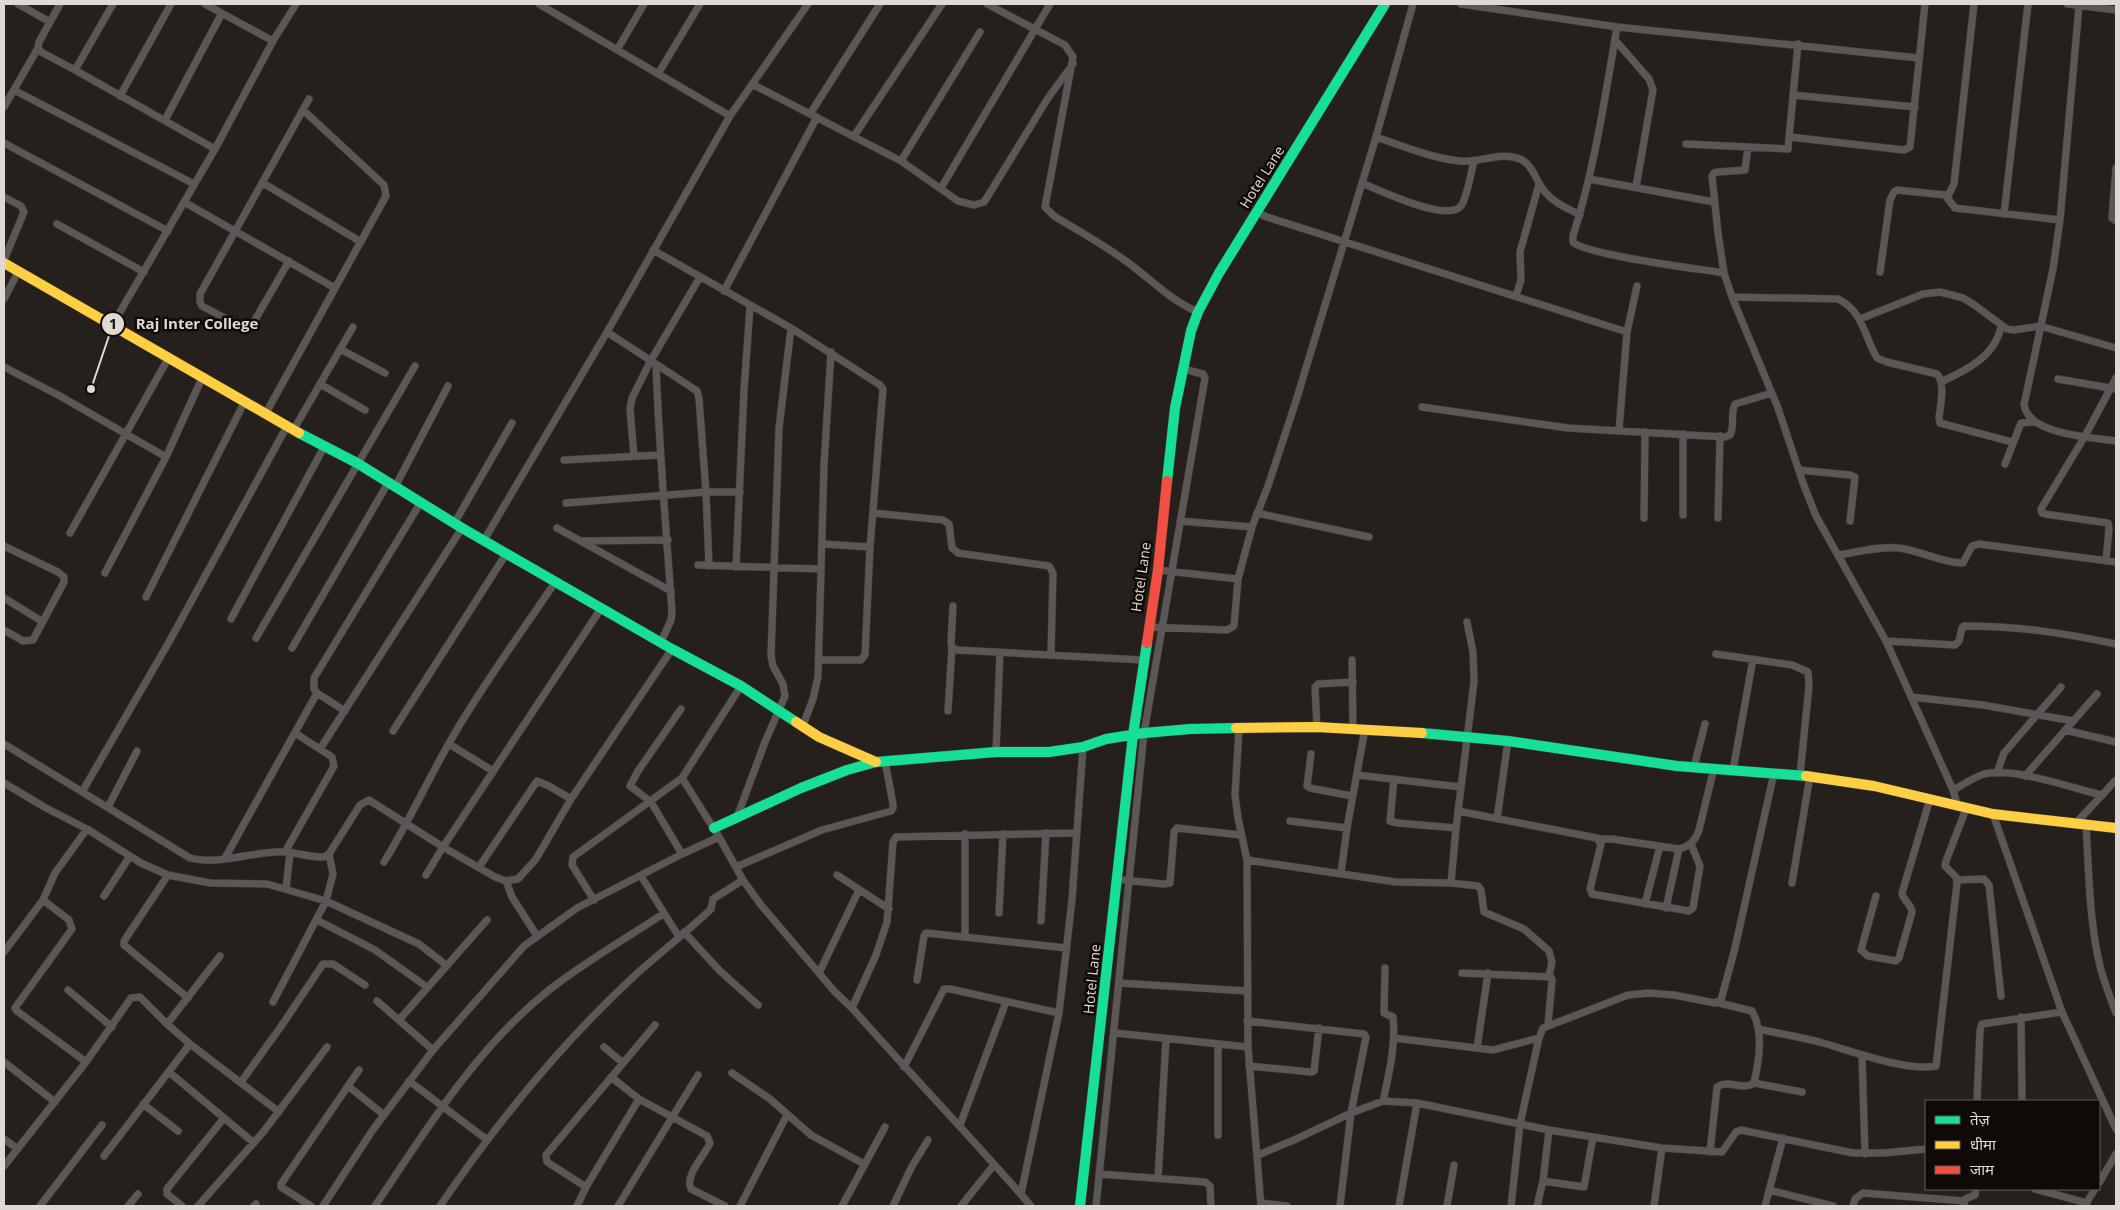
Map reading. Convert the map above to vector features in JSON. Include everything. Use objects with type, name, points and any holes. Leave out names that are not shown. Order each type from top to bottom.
[{"type":"street","points":[[18,4],[50,22]]},
{"type":"street","points":[[4,107],[38,48],[39,42],[60,4]]},
{"type":"street","points":[[76,70],[113,4]]},
{"type":"street","points":[[120,96],[171,4]]},
{"type":"street","points":[[204,4],[273,41]]},
{"type":"street","points":[[113,324],[215,149],[273,41],[296,4]]},
{"type":"street","points":[[539,4],[730,116]]},
{"type":"street","points":[[618,50],[644,4]]},
{"type":"street","points":[[658,74],[700,4]]},
{"type":"street","points":[[484,540],[607,332],[730,116],[808,4]]},
{"type":"street","points":[[724,291],[814,116],[880,4]]},
{"type":"street","points":[[854,136],[942,4]]},
{"type":"street","points":[[987,4],[1065,45],[1073,57],[1045,206],[1054,216],[1122,258],[1168,296],[1198,312]]},
{"type":"street","points":[[940,188],[1050,4]]},
{"type":"street","name":"Hotel Lane","points":[[1080,1206],[1122,880],[1138,734],[1143,660],[1156,627],[1165,570],[1168,460],[1175,408],[1190,370],[1190,332],[1198,312],[1219,273],[1262,215],[1385,4]]},
{"type":"street","points":[[1156,627],[1232,628],[1234,624],[1238,579],[1252,526],[1296,401],[1376,137],[1413,4]]},
{"type":"street","points":[[1461,4],[1617,27],[1798,44],[1919,58]]},
{"type":"street","points":[[1790,137],[1904,150],[1910,147],[1925,4]]},
{"type":"street","points":[[1880,272],[1890,200],[1894,192],[1898,190],[1945,195],[1949,194],[1954,184],[1974,4]]},
{"type":"street","points":[[2004,214],[2028,4]]},
{"type":"street","points":[[2067,4],[2114,8]]},
{"type":"street","points":[[2079,6],[2060,220],[2053,269],[2024,405],[2025,411],[2034,422],[2051,430],[2116,441]]},
{"type":"street","points":[[165,120],[222,13]]},
{"type":"street","points":[[1617,27],[1601,127],[1590,180],[1573,239],[1578,246],[1648,261],[1724,273]]},
{"type":"street","points":[[901,161],[980,32]]},
{"type":"street","points":[[1615,40],[1649,79],[1653,90],[1636,186]]},
{"type":"street","points":[[1686,144],[1788,149],[1798,44]]},
{"type":"street","points":[[38,48],[41,52],[215,149]]},
{"type":"street","points":[[752,84],[901,161],[958,201],[974,205],[984,202],[1048,98],[1073,64]]},
{"type":"street","points":[[14,90],[194,184]]},
{"type":"street","points":[[1793,94],[1915,107]]},
{"type":"street","points":[[288,261],[248,327],[240,326],[202,306],[200,302],[200,294],[309,99]]},
{"type":"street","points":[[266,413],[386,196],[384,185],[303,110]]},
{"type":"street","points":[[1376,137],[1438,157],[1474,161],[1501,155],[1523,160],[1528,164],[1539,184],[1552,200],[1580,214]]},
{"type":"street","points":[[4,143],[168,231]]},
{"type":"street","points":[[1748,147],[1745,170],[1714,173],[1712,181],[1724,273],[1772,393],[1816,516],[1886,641],[1962,808],[1945,866],[1957,880],[1937,1064],[1933,1067],[1924,1067],[1895,1063],[1822,1042],[1759,1029]]},
{"type":"street","points":[[1362,183],[1427,208],[1455,210],[1462,205],[1474,161]]},
{"type":"street","points":[[2116,168],[2112,218],[2116,221]]},
{"type":"street","points":[[1590,180],[1636,186],[1714,202]]},
{"type":"street","points":[[263,183],[361,242]]},
{"type":"street","points":[[1516,296],[1522,280],[1520,252],[1539,184]]},
{"type":"street","points":[[1945,195],[1955,208],[2060,220]]},
{"type":"street","points":[[4,197],[22,206],[24,212],[4,261],[18,272],[113,324],[291,428],[357,464],[506,554],[602,607],[672,649],[741,686],[779,710],[802,728],[838,746],[880,761]]},
{"type":"street","points":[[184,202],[335,288]]},
{"type":"street","points":[[1262,215],[1627,332]]},
{"type":"street","points":[[57,224],[144,272]]},
{"type":"street","points":[[653,250],[831,352],[880,385],[883,389],[870,546],[864,658],[861,660],[819,660]]},
{"type":"street","points":[[4,298],[18,272]]},
{"type":"street","points":[[634,456],[630,409],[639,382],[654,364],[700,277]]},
{"type":"street","points":[[1619,430],[1627,332],[1637,286]]},
{"type":"street","points":[[1860,319],[1923,294],[1940,292],[1963,298],[1989,315],[2001,327],[2014,330],[2040,326],[2116,348]]},
{"type":"street","points":[[1732,297],[1838,299],[1846,303],[1860,319],[1878,358],[1887,362],[1937,374],[1941,382],[1938,418],[1940,423],[2012,442]]},
{"type":"street","points":[[736,567],[744,390],[750,307]]},
{"type":"street","points":[[82,792],[170,642],[291,428],[320,384],[353,327]]},
{"type":"street","points":[[1941,382],[1964,372],[1978,362],[1997,341],[2001,327]]},
{"type":"street","points":[[737,817],[764,742],[785,696],[783,684],[770,656],[779,428],[791,328]]},
{"type":"street","points":[[607,332],[697,390],[706,492],[709,566]]},
{"type":"street","points":[[340,349],[385,373]]},
{"type":"street","points":[[802,728],[813,699],[819,660],[824,465],[831,352]]},
{"type":"street","points":[[70,533],[169,357]]},
{"type":"street","points":[[654,364],[671,591],[671,620],[661,642]]},
{"type":"street","points":[[256,638],[415,366]]},
{"type":"street","points":[[4,367],[60,396],[166,457]]},
{"type":"street","points":[[1138,734],[1165,570],[1180,520],[1205,378],[1203,374],[1190,370]]},
{"type":"street","points":[[105,573],[166,457],[203,376]]},
{"type":"street","points":[[2106,561],[2108,523],[2045,514],[2041,511],[2114,389],[2116,378]]},
{"type":"street","points":[[2058,379],[2114,389]]},
{"type":"street","points":[[320,384],[365,410]]},
{"type":"street","points":[[292,648],[392,485],[448,386]]},
{"type":"street","points":[[1422,407],[1529,424],[1720,436],[1730,435],[1732,431],[1732,410],[1735,404],[1772,393]]},
{"type":"street","points":[[146,596],[245,400]]},
{"type":"street","points":[[320,750],[458,525],[512,422]]},
{"type":"street","points":[[2005,464],[2020,424],[2034,422]]},
{"type":"street","points":[[1644,518],[1645,432]]},
{"type":"street","points":[[1683,434],[1683,515]]},
{"type":"street","points":[[1718,518],[1720,436]]},
{"type":"street","points":[[231,619],[324,446]]},
{"type":"street","points":[[564,460],[660,455]]},
{"type":"street","points":[[1799,470],[1855,477],[1850,521]]},
{"type":"street","points":[[566,503],[706,492],[740,492]]},
{"type":"street","points":[[345,712],[314,689],[314,678],[421,502]]},
{"type":"street","points":[[873,513],[943,520],[949,524],[952,548],[958,553],[1049,566],[1053,573],[1051,655]]},
{"type":"street","points":[[1257,513],[1369,537]]},
{"type":"street","points":[[1180,520],[1252,526]]},
{"type":"street","points":[[557,528],[671,591]]},
{"type":"street","points":[[581,541],[668,540]]},
{"type":"street","points":[[823,544],[870,546]]},
{"type":"street","points":[[1839,555],[1890,547],[1964,563],[1972,546],[1979,544],[2116,562]]},
{"type":"street","points":[[4,546],[58,572],[64,577],[63,587],[33,640],[29,642],[23,641],[4,630]]},
{"type":"street","points":[[393,731],[506,554]]},
{"type":"street","points":[[698,565],[821,569]]},
{"type":"street","points":[[1165,570],[1238,579]]},
{"type":"street","points":[[384,862],[407,825],[449,744],[474,703],[556,581]]},
{"type":"street","points":[[4,598],[43,622]]},
{"type":"street","points":[[948,711],[952,647],[952,606]]},
{"type":"street","points":[[426,875],[602,607]]},
{"type":"street","points":[[1451,883],[1474,682],[1473,652],[1467,622]]},
{"type":"street","points":[[1886,641],[1955,645],[1959,641],[1964,626],[2002,626],[2037,629],[2116,644]]},
{"type":"street","points":[[952,647],[957,650],[1143,660]]},
{"type":"street","points":[[4,744],[190,858],[203,860],[256,852],[288,852],[319,857],[329,854],[360,805],[372,801],[443,847],[506,881],[518,879],[536,859],[571,799],[672,649]]},
{"type":"street","points":[[996,752],[1000,652]]},
{"type":"street","points":[[1716,654],[1792,665],[1808,672],[1805,776],[1792,883]]},
{"type":"street","points":[[1733,770],[1753,659]]},
{"type":"street","points":[[1352,660],[1353,729]]},
{"type":"street","points":[[1317,727],[1314,687],[1318,684],[1353,682]]},
{"type":"street","points":[[594,900],[572,865],[573,857],[682,778],[741,686]]},
{"type":"street","points":[[1997,773],[2004,753],[2061,688]]},
{"type":"street","points":[[225,858],[318,693]]},
{"type":"street","points":[[2025,776],[2097,694]]},
{"type":"street","points":[[1911,697],[2038,714],[2073,722]]},
{"type":"street","points":[[681,709],[630,783],[631,789],[651,802],[682,854]]},
{"type":"street","points":[[1694,767],[1705,724]]},
{"type":"street","points":[[324,1206],[384,1115],[433,1050],[475,1004],[512,958],[537,936],[577,908],[682,854],[716,833],[737,817],[801,788],[847,770],[880,761],[996,752],[1049,752],[1082,747],[1138,734],[1190,729],[1317,727],[1364,729],[1508,740],[1630,760],[1805,776],[1874,786],[1993,814],[2116,828]]},
{"type":"street","points":[[1239,729],[1235,795],[1247,860],[1248,1047],[1261,1204],[1287,1206]]},
{"type":"street","points":[[1341,872],[1364,729]]},
{"type":"street","points":[[2065,730],[2116,742]]},
{"type":"street","points":[[286,889],[288,852],[334,766],[332,757],[295,733]]},
{"type":"street","points":[[1497,819],[1508,740]]},
{"type":"street","points":[[449,744],[493,771]]},
{"type":"street","points":[[1021,1194],[1059,1013],[1072,900],[1082,747]]},
{"type":"street","points":[[108,807],[137,751]]},
{"type":"street","points":[[1310,754],[1307,786],[1352,796]]},
{"type":"street","points":[[736,867],[822,830],[890,811],[894,804],[880,761]]},
{"type":"street","points":[[1458,811],[1599,839],[1612,839],[1679,849],[1691,844],[1696,839],[1714,768]]},
{"type":"street","points":[[1719,1003],[1735,948],[1774,773]]},
{"type":"street","points":[[1953,790],[1983,775],[1997,773],[2025,776],[2102,795]]},
{"type":"street","points":[[1357,775],[1461,787]]},
{"type":"street","points":[[682,778],[743,880],[761,905],[819,973],[904,1067],[960,1125],[1031,1206]]},
{"type":"street","points":[[1394,779],[1390,818],[1393,822],[1456,828]]},
{"type":"street","points":[[2116,780],[2102,795],[2081,824],[2097,950],[2104,980],[2116,1013]]},
{"type":"street","points":[[479,867],[537,781],[541,781],[571,799]]},
{"type":"street","points":[[4,783],[46,808],[87,829],[130,856],[168,874],[210,883],[251,883],[286,889],[326,901],[419,944],[446,965]]},
{"type":"street","points":[[1876,896],[1861,950],[1868,956],[1896,960],[1899,958],[1912,912],[1910,905],[1902,897],[1902,893],[1930,799]]},
{"type":"street","points":[[1993,814],[2062,1012],[2116,1129]]},
{"type":"street","points":[[1290,821],[1347,828]]},
{"type":"street","points":[[1096,1206],[1119,983],[1122,880],[1170,883],[1174,832],[1177,828],[1241,835]]},
{"type":"street","points":[[4,952],[43,900],[55,873],[87,829]]},
{"type":"street","points":[[1041,921],[1046,833]]},
{"type":"street","points":[[852,1008],[884,934],[889,909],[894,838],[899,836],[965,834],[1075,833]]},
{"type":"street","points":[[965,834],[965,937]]},
{"type":"street","points":[[999,913],[1003,834]]},
{"type":"street","points":[[1599,839],[1601,844],[1591,892],[1596,896],[1689,911],[1692,910],[1700,866],[1691,844]]},
{"type":"street","points":[[1646,904],[1660,846]]},
{"type":"street","points":[[1666,908],[1679,849]]},
{"type":"street","points":[[273,1002],[326,901],[334,874],[329,854]]},
{"type":"street","points":[[104,896],[130,856]]},
{"type":"street","points":[[1247,860],[1341,872],[1396,882],[1451,883],[1480,887],[1484,912],[1524,929],[1549,952],[1552,958],[1548,976]]},
{"type":"street","points":[[168,874],[124,944],[127,949],[188,998]]},
{"type":"street","points":[[837,875],[889,909]]},
{"type":"street","points":[[641,876],[663,914],[681,935],[758,1005]]},
{"type":"street","points":[[1957,880],[1984,879],[1989,885],[2001,996]]},
{"type":"street","points":[[440,1206],[486,1139],[533,1082],[584,1027],[630,980],[711,909],[713,899],[743,880]]},
{"type":"street","points":[[506,881],[512,897],[537,936]]},
{"type":"street","points":[[819,973],[859,890]]},
{"type":"street","points":[[43,900],[69,920],[72,929],[15,1008],[86,1062]]},
{"type":"street","points":[[375,1206],[442,1107],[507,1028],[549,990],[663,914]]},
{"type":"street","points":[[317,920],[375,950],[427,987]]},
{"type":"street","points":[[399,1020],[487,920]]},
{"type":"street","points":[[917,980],[926,933],[1067,948]]},
{"type":"street","points":[[167,1024],[220,956]]},
{"type":"street","points":[[241,1082],[323,964],[332,964],[365,985]]},
{"type":"street","points":[[1383,1101],[1393,1055],[1394,1038],[1393,1017],[1384,1013],[1386,968]]},
{"type":"street","points":[[1462,973],[1548,976],[1552,980],[1548,1026]]},
{"type":"street","points":[[1477,1048],[1488,973]]},
{"type":"street","points":[[1119,983],[1247,990]]},
{"type":"street","points":[[904,1067],[944,990],[950,989],[1059,1013]]},
{"type":"street","points":[[68,990],[112,1028]]},
{"type":"street","points":[[1511,1206],[1520,1124],[1539,1038],[1542,1030],[1548,1026],[1628,995],[1638,994],[1674,995],[1719,1003],[1752,1012],[1759,1029],[1754,1084]]},
{"type":"street","points":[[4,1166],[112,1028],[131,998],[136,997],[140,997],[190,1044],[279,1112]]},
{"type":"street","points":[[377,1001],[433,1050]]},
{"type":"street","points":[[960,1125],[1006,1002]]},
{"type":"street","points":[[1976,1100],[1980,1026],[1984,1023],[2062,1012]]},
{"type":"street","points":[[2021,1018],[2022,1100]]},
{"type":"street","points":[[1247,1021],[1361,1033],[1366,1037],[1351,1113],[1340,1206]]},
{"type":"street","points":[[586,1186],[547,1162],[546,1155],[655,1025]]},
{"type":"street","points":[[1249,1066],[1314,1071],[1319,1028]]},
{"type":"street","points":[[1115,1033],[1248,1047]]},
{"type":"street","points":[[1394,1038],[1477,1048],[1502,1049],[1539,1038]]},
{"type":"street","points":[[1158,1178],[1166,1039]]},
{"type":"street","points":[[104,1156],[190,1044]]},
{"type":"street","points":[[1218,1045],[1218,1135]]},
{"type":"street","points":[[198,1206],[254,1143],[327,1047]]},
{"type":"street","points":[[604,1047],[624,1063]]},
{"type":"street","points":[[1862,1055],[1864,1154]]},
{"type":"street","points":[[4,1062],[55,1102]]},
{"type":"street","points":[[311,1206],[281,1187],[281,1184],[359,1070]]},
{"type":"street","points":[[169,1072],[254,1143]]},
{"type":"street","points":[[732,1073],[770,1099],[811,1136],[864,1164]]},
{"type":"street","points":[[618,1206],[698,1075]]},
{"type":"street","points":[[610,1077],[639,1099],[709,1139],[708,1147],[690,1177],[689,1186],[691,1189],[725,1206]]},
{"type":"street","points":[[409,1081],[486,1139]]},
{"type":"street","points":[[1710,1152],[1717,1087],[1722,1084],[1748,1087],[1754,1084],[1802,1092]]},
{"type":"street","points":[[348,1086],[384,1115]]},
{"type":"street","points":[[577,1206],[586,1186],[639,1099]]},
{"type":"street","points":[[1258,1155],[1351,1113],[1383,1101],[1417,1103],[1549,1130],[1662,1148],[1722,1152],[1738,1130],[1853,1153],[1864,1154],[1925,1149]]},
{"type":"street","points":[[1398,1206],[1417,1103]]},
{"type":"street","points":[[143,1104],[178,1131]]},
{"type":"street","points":[[740,1206],[787,1115]]},
{"type":"street","points":[[182,1206],[167,1194],[167,1189],[224,1118]]},
{"type":"street","points":[[40,1206],[102,1125]]},
{"type":"street","points":[[844,1206],[864,1164],[886,1127]]},
{"type":"street","points":[[1537,1206],[1543,1181],[1549,1130]]},
{"type":"street","points":[[1543,1181],[1584,1187],[1592,1137]]},
{"type":"street","points":[[1765,1206],[1783,1138]]},
{"type":"street","points":[[4,1140],[18,1149]]},
{"type":"street","points":[[893,1206],[911,1168],[928,1140]]},
{"type":"street","points":[[1654,1206],[1662,1148]]},
{"type":"street","points":[[2100,1181],[2116,1154]]},
{"type":"street","points":[[961,1206],[994,1165]]},
{"type":"street","points":[[1447,1206],[1454,1165]]},
{"type":"street","points":[[1099,1174],[1208,1184],[1211,1206]]},
{"type":"street","points":[[1769,1190],[1833,1206]]},
{"type":"street","points":[[1853,1206],[1855,1198],[1862,1193],[1964,1204],[1975,1194],[1976,1190]]},
{"type":"street","points":[[2038,1190],[2086,1204],[2094,1190]]},
{"type":"street","points":[[128,1206],[138,1194]]},
{"type":"traffic: fast","points":[[1167,481],[1175,408],[1191,331],[1198,312],[1219,273],[1385,4]]},
{"type":"traffic: fast","points":[[299,433],[357,463],[462,528],[672,649],[741,686],[796,722]]},
{"type":"traffic: fast","points":[[1080,1206],[1133,735],[1147,643]]},
{"type":"traffic: fast","points":[[714,828],[801,788],[847,770],[876,762],[996,752],[1049,752],[1083,747],[1106,739],[1144,733],[1236,728]]},
{"type":"traffic: fast","points":[[1422,733],[1508,741],[1677,766],[1806,776]]},
{"type":"traffic: slow","points":[[4,263],[299,433]]},
{"type":"traffic: slow","points":[[796,722],[819,737],[876,762]]},
{"type":"traffic: slow","points":[[1236,728],[1317,727],[1422,733]]},
{"type":"traffic: slow","points":[[1806,776],[1874,786],[1993,814],[2116,828]]},
{"type":"traffic: jam","points":[[1147,643],[1158,570],[1167,481]]},
{"type":"place","name":"Raj Inter College","points":[[91,389]]}]
